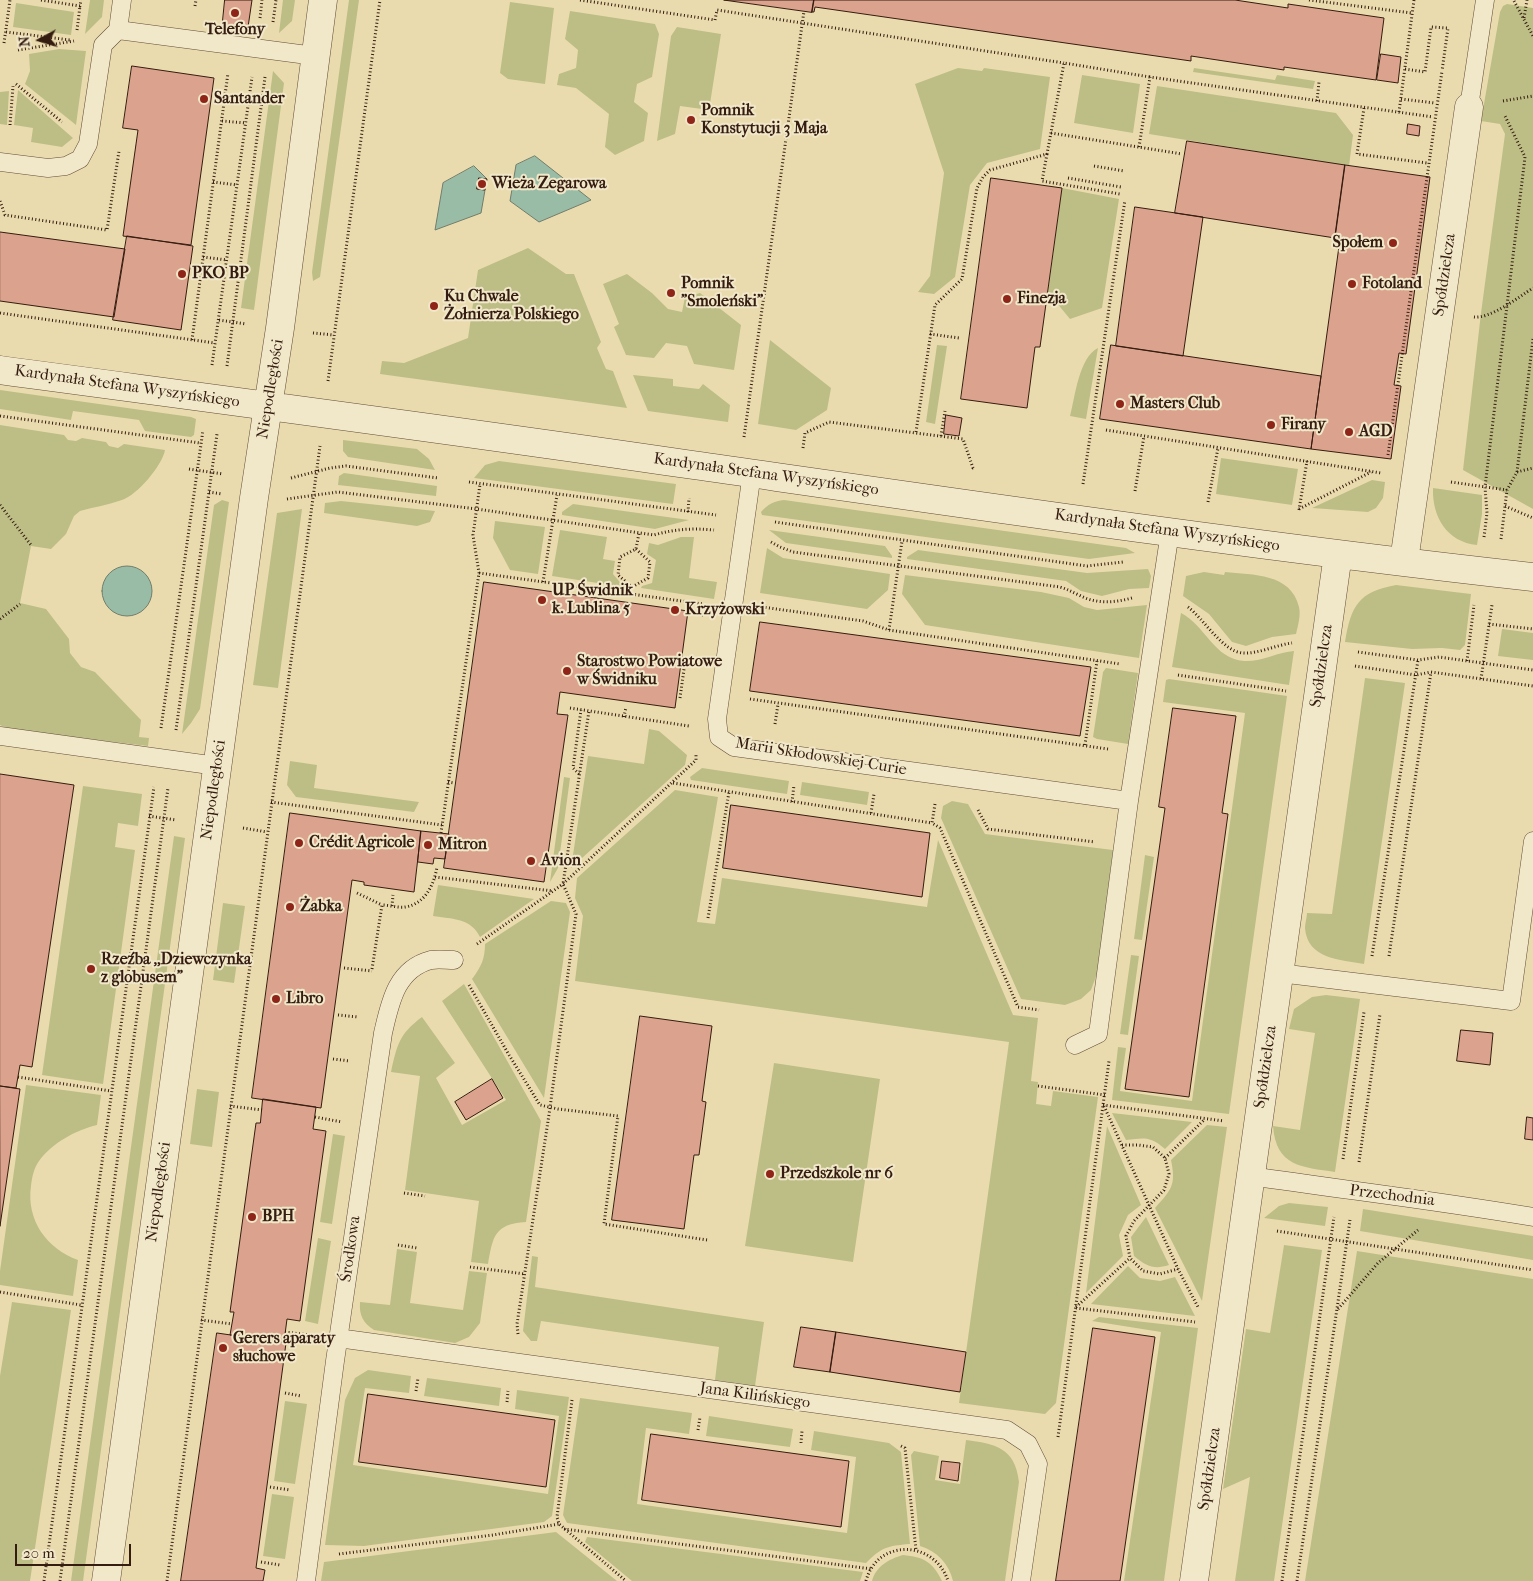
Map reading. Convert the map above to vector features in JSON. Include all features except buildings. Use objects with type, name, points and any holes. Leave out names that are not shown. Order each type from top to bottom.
[{"type":"street","name":"Niepodległości","points":[[106,1581],[254,498],[269,406],[322,0]]},
{"type":"street","name":"Spółdzielcza","points":[[1404,561],[1469,107]]},
{"type":"street","name":"Kardynała Stefana Wyszyńskiego","points":[[0,370],[1170,532],[1533,577]]},
{"type":"street","name":"Spółdzielcza","points":[[1194,1581],[1338,554]]},
{"type":"lane","points":[[0,162],[48,168],[66,166],[80,159],[88,144],[103,45],[118,30],[122,0]]},
{"type":"lane","points":[[1469,107],[1485,0]]},
{"type":"lane","points":[[118,30],[315,56]]},
{"type":"lane","name":"Marii Skłodowskiej-Curie","points":[[752,473],[717,719],[719,737],[734,746],[1129,801]]},
{"type":"lane","points":[[1075,1045],[1098,1034],[1129,801],[1170,532]]},
{"type":"lane","points":[[0,736],[217,766]]},
{"type":"lane","points":[[1279,973],[1511,1001],[1533,841]]},
{"type":"lane","name":"Środkowa","points":[[306,1581],[338,1338],[383,1032],[390,1004],[400,980],[415,967],[431,960],[454,960]]},
{"type":"lane","name":"Przechodnia","points":[[1251,1176],[1533,1216]]},
{"type":"lane","name":"Jana Kilińskiego","points":[[338,1338],[1008,1430],[1028,1444],[1038,1464],[1022,1581]]},
{"type":"path","points":[[4,43],[10,0]]},
{"type":"path","points":[[41,0],[80,6]]},
{"type":"path","points":[[77,32],[81,0]]},
{"type":"path","points":[[195,6],[196,0]]},
{"type":"path","points":[[226,370],[233,322],[262,50],[262,0]]},
{"type":"path","points":[[211,371],[246,123],[262,50],[276,0]]},
{"type":"path","points":[[328,382],[380,0]]},
{"type":"path","points":[[580,0],[715,20],[717,10],[1150,77],[1444,118]]},
{"type":"path","points":[[1309,0],[1412,14]]},
{"type":"path","points":[[1399,112],[1414,0]]},
{"type":"path","points":[[1514,0],[1533,36]]},
{"type":"path","points":[[1524,18],[1527,0]]},
{"type":"path","points":[[744,440],[804,11]]},
{"type":"path","points":[[1388,455],[1448,28],[1431,27],[1425,72],[1405,69]]},
{"type":"path","points":[[6,32],[76,41]]},
{"type":"path","points":[[1064,63],[1042,181],[1120,194]]},
{"type":"path","points":[[1139,147],[1150,77]]},
{"type":"path","points":[[1317,100],[1319,82]]},
{"type":"path","points":[[10,125],[15,84],[88,144]]},
{"type":"path","points":[[192,340],[226,86]]},
{"type":"path","points":[[1364,108],[1357,154],[1438,164]]},
{"type":"path","points":[[1484,539],[1487,513],[1485,487],[1525,157],[1502,110]]},
{"type":"path","points":[[222,121],[246,123]]},
{"type":"path","points":[[1051,133],[1182,154]]},
{"type":"path","points":[[0,201],[5,215],[107,230],[120,144]]},
{"type":"path","points":[[916,432],[935,305],[962,279],[977,188],[983,177],[990,170],[1047,154]]},
{"type":"path","points":[[1094,166],[1124,170]]},
{"type":"path","points":[[1068,178],[1121,187]]},
{"type":"path","points":[[213,182],[237,185]]},
{"type":"path","points":[[1083,484],[1126,200]]},
{"type":"path","points":[[203,257],[227,260]]},
{"type":"path","points":[[1440,312],[1480,318],[1508,304],[1533,288]]},
{"type":"path","points":[[0,313],[215,344]]},
{"type":"path","points":[[219,320],[251,325]]},
{"type":"path","points":[[310,332],[334,335]]},
{"type":"path","points":[[930,334],[959,338]]},
{"type":"path","points":[[1500,545],[1507,490],[1517,472],[1533,339]]},
{"type":"path","points":[[941,436],[944,412]]},
{"type":"path","points":[[0,416],[200,443]]},
{"type":"path","points":[[793,448],[803,449],[805,433],[829,422],[963,439],[972,468]]},
{"type":"path","points":[[60,1581],[164,818],[165,759],[203,428]]},
{"type":"path","points":[[44,1581],[149,816],[165,759],[218,430]]},
{"type":"path","points":[[1106,430],[1387,473]]},
{"type":"path","points":[[1135,491],[1144,436]]},
{"type":"path","points":[[167,1581],[321,438]]},
{"type":"path","points":[[1208,502],[1218,448]]},
{"type":"path","points":[[1298,516],[1307,461]]},
{"type":"path","points":[[287,478],[346,466],[438,478]]},
{"type":"path","points":[[1517,472],[1533,468]]},
{"type":"path","points":[[189,469],[226,474]]},
{"type":"path","points":[[1299,509],[1372,471]]},
{"type":"path","points":[[468,482],[724,516]]},
{"type":"path","points":[[1449,482],[1507,490]]},
{"type":"path","points":[[441,833],[479,572],[473,535],[480,484]]},
{"type":"path","points":[[278,500],[338,492],[477,509],[654,535],[675,529],[695,528],[722,531]]},
{"type":"path","points":[[543,582],[557,494]]},
{"type":"path","points":[[0,505],[31,545]]},
{"type":"path","points":[[1505,506],[1533,518]]},
{"type":"path","points":[[771,522],[1087,566],[1129,562]]},
{"type":"path","points":[[636,549],[639,533]]},
{"type":"path","points":[[766,539],[793,552],[1060,587],[1071,590],[1079,596],[1096,601],[1111,602],[1133,598]]},
{"type":"path","points":[[889,630],[902,541]]},
{"type":"path","points":[[632,587],[618,575],[620,557],[636,549]]},
{"type":"path","points":[[632,587],[648,578],[650,562],[636,549]]},
{"type":"path","points":[[479,572],[696,604]]},
{"type":"path","points":[[631,594],[632,587]]},
{"type":"path","points":[[1481,679],[1492,601]]},
{"type":"path","points":[[1467,662],[1475,602]]},
{"type":"path","points":[[1181,603],[1196,613],[1226,647],[1234,651],[1243,653],[1295,643]]},
{"type":"path","points":[[0,619],[20,604]]},
{"type":"path","points":[[746,699],[1085,745],[1097,661],[889,630],[863,621],[757,606]]},
{"type":"path","points":[[1489,624],[1533,629]]},
{"type":"path","points":[[1352,651],[1418,660],[1439,657],[1533,670]]},
{"type":"path","points":[[1297,1581],[1338,1310],[1347,1241],[1347,1190],[1418,660]]},
{"type":"path","points":[[680,698],[685,662]]},
{"type":"path","points":[[1349,666],[1416,674],[1431,672],[1533,686]]},
{"type":"path","points":[[1149,668],[1163,673],[1295,692]]},
{"type":"path","points":[[1282,1581],[1331,1239],[1347,1190],[1376,984],[1431,672]]},
{"type":"path","points":[[774,727],[778,704]]},
{"type":"path","points":[[624,717],[626,707]]},
{"type":"path","points":[[570,708],[690,726]]},
{"type":"path","points":[[579,775],[573,768],[581,710]]},
{"type":"path","points":[[522,1341],[518,1334],[517,1324],[550,1108],[576,914],[563,884],[589,711]]},
{"type":"path","points":[[792,802],[795,776]]},
{"type":"path","points":[[448,782],[454,783]]},
{"type":"path","points":[[707,1240],[604,1224],[618,1116],[550,1108],[540,1105],[454,960],[563,884],[673,783],[932,823],[940,828],[1018,1007],[1039,1010]]},
{"type":"path","points":[[871,813],[876,787]]},
{"type":"path","points":[[708,918],[729,792]]},
{"type":"path","points":[[932,823],[936,796]]},
{"type":"path","points":[[271,802],[442,825]]},
{"type":"path","points":[[976,808],[988,829],[1095,842]]},
{"type":"path","points":[[149,816],[184,821]]},
{"type":"path","points":[[239,828],[267,832]]},
{"type":"path","points":[[427,894],[435,877],[437,867]]},
{"type":"path","points":[[435,877],[553,891]]},
{"type":"path","points":[[356,893],[382,905]]},
{"type":"path","points":[[392,906],[393,895]]},
{"type":"path","points":[[344,968],[372,971]]},
{"type":"path","points":[[338,1015],[366,1018]]},
{"type":"path","points":[[332,1059],[351,1061]]},
{"type":"path","points":[[18,1077],[111,1091]]},
{"type":"path","points":[[1038,1086],[1105,1095]]},
{"type":"path","points":[[1103,1105],[1219,1120]]},
{"type":"path","points":[[1103,1105],[1178,1269],[1202,1315]]},
{"type":"path","points":[[1076,1308],[1103,1105]]},
{"type":"path","points":[[230,1106],[262,1110]]},
{"type":"path","points":[[315,1118],[343,1122]]},
{"type":"path","points":[[1164,1158],[1205,1118]]},
{"type":"path","points":[[1122,1145],[1153,1147],[1164,1158],[1169,1174],[1164,1190],[1134,1221],[1126,1236],[1130,1258],[1143,1271],[1160,1274],[1178,1269]]},
{"type":"path","points":[[404,1193],[425,1196]]},
{"type":"path","points":[[1338,1310],[1378,1263],[1452,1203]]},
{"type":"path","points":[[1244,1226],[1533,1270]]},
{"type":"path","points":[[398,1245],[417,1248]]},
{"type":"path","points":[[1076,1308],[1130,1258]]},
{"type":"path","points":[[470,1267],[524,1274]]},
{"type":"path","points":[[0,1292],[81,1305]]},
{"type":"path","points":[[1076,1308],[1196,1322]]},
{"type":"path","points":[[201,1320],[232,1324]]},
{"type":"path","points":[[285,1332],[312,1335]]},
{"type":"path","points":[[573,1392],[557,1517],[559,1524],[564,1529],[626,1581]]},
{"type":"path","points":[[899,1443],[905,1448],[916,1550]]},
{"type":"path","points":[[270,1487],[299,1491]]},
{"type":"path","points":[[309,1558],[493,1535],[559,1524]]},
{"type":"path","points":[[564,1529],[872,1569]]},
{"type":"path","points":[[866,1581],[875,1563],[888,1554],[901,1549],[916,1550],[928,1555],[938,1563],[946,1574],[948,1581]]},
{"type":"path","points":[[261,1562],[288,1566]]},
{"type":"green space","points":[[90,0],[104,0],[102,17],[85,34]]},
{"type":"green space","points":[[283,0],[295,0],[292,21],[279,33]]},
{"type":"green space","points":[[349,0],[359,0],[320,277],[313,281],[312,272]]},
{"type":"green space","points":[[510,2],[554,8],[545,84],[508,79],[500,73]]},
{"type":"green space","points":[[16,3],[74,12],[71,35],[13,27]]},
{"type":"green space","points":[[1507,4],[1533,8],[1533,509],[1463,470],[1481,313],[1505,134],[1500,124],[1481,121],[1500,12],[1503,6]]},
{"type":"green space","points":[[570,11],[655,24],[659,34],[652,77],[637,84],[634,102],[648,113],[644,141],[615,155],[605,147],[609,114],[576,88],[557,85],[559,74],[576,68],[578,50],[565,39]]},
{"type":"green space","points":[[677,27],[721,34],[709,110],[680,106],[675,134],[657,141],[671,36]]},
{"type":"green space","points":[[59,49],[86,51],[76,125],[25,84],[30,71],[29,54]]},
{"type":"green space","points":[[958,68],[982,71],[984,68],[1050,77],[1040,149],[987,163],[970,185],[955,277],[934,294],[918,292],[930,276],[944,173],[915,84]]},
{"type":"green space","points":[[1194,68],[1275,80],[1277,75],[1315,81],[1313,89],[1193,72]]},
{"type":"green space","points":[[273,71],[284,83],[254,310],[241,308]]},
{"type":"green space","points":[[1082,75],[1140,84],[1133,133],[1074,123]]},
{"type":"green space","points":[[1157,86],[1336,113],[1353,135],[1349,166],[1149,134]]},
{"type":"green space","points":[[18,90],[73,138],[62,147],[31,142],[33,128],[14,125]]},
{"type":"green space","points":[[9,91],[7,125],[0,124],[0,92]]},
{"type":"green space","points":[[1062,188],[1119,199],[1102,308],[1070,319],[1056,302],[1047,300]]},
{"type":"green space","points":[[528,248],[566,274],[574,274],[601,342],[597,348],[606,369],[613,371],[627,408],[380,374],[382,361],[404,363],[468,338],[478,270]]},
{"type":"green space","points":[[627,274],[652,293],[668,309],[682,312],[685,297],[700,293],[741,325],[734,370],[694,364],[687,346],[666,343],[654,358],[626,355],[614,327],[619,324],[603,284]]},
{"type":"green space","points":[[770,340],[831,388],[827,410],[796,430],[758,424]]},
{"type":"green space","points":[[937,345],[947,346],[935,424],[926,422]]},
{"type":"green space","points":[[1098,348],[1086,419],[1070,416],[1082,368],[1086,360]]},
{"type":"green space","points":[[633,375],[673,379],[673,386],[699,389],[703,384],[730,405],[728,422],[648,411]]},
{"type":"green space","points":[[0,390],[191,417],[196,419],[194,435],[191,437],[145,431],[139,420],[73,411],[71,420],[0,409]]},
{"type":"green space","points":[[0,425],[64,435],[68,440],[76,441],[82,438],[106,442],[109,446],[118,448],[124,444],[165,450],[154,472],[135,492],[117,502],[80,511],[74,516],[66,534],[51,549],[31,546],[20,603],[46,609],[69,639],[70,653],[81,667],[95,672],[141,720],[139,737],[149,738],[148,746],[11,730],[0,725]]},
{"type":"green space","points":[[343,440],[417,449],[429,459],[435,470],[348,457],[343,451]]},
{"type":"green space","points":[[1221,458],[1298,469],[1292,505],[1216,494]]},
{"type":"green space","points":[[499,461],[676,484],[673,504],[474,478],[485,465]]},
{"type":"green space","points":[[344,473],[437,486],[436,496],[338,485],[339,476]]},
{"type":"green space","points":[[1372,480],[1385,482],[1383,498],[1376,508],[1368,512],[1312,508]]},
{"type":"green space","points":[[1433,488],[1482,495],[1482,514],[1477,545],[1457,539],[1443,526],[1435,509]]},
{"type":"green space","points":[[222,500],[229,502],[200,709],[182,734],[214,505]]},
{"type":"green space","points":[[784,500],[1126,548],[1135,553],[1089,559],[762,515],[761,512],[769,505]]},
{"type":"green space","points":[[341,501],[435,511],[430,522],[417,526],[324,513],[325,503]]},
{"type":"green space","points":[[573,504],[689,520],[655,529],[562,515],[562,512]]},
{"type":"green space","points":[[302,509],[278,688],[253,685],[277,513]]},
{"type":"green space","points":[[495,521],[545,527],[538,574],[510,570],[493,538]]},
{"type":"green space","points":[[560,530],[607,537],[603,559],[615,561],[613,574],[624,587],[552,576]]},
{"type":"green space","points":[[769,530],[885,546],[892,558],[786,543]]},
{"type":"green space","points":[[681,537],[694,537],[689,578],[717,582],[714,599],[641,588],[652,583],[656,560],[647,554],[649,543],[658,545]]},
{"type":"green space","points":[[767,548],[783,558],[890,574],[888,590],[867,609],[760,593]]},
{"type":"green space","points":[[918,550],[1087,573],[1148,569],[1151,576],[1149,588],[1129,589],[1102,596],[1081,591],[1066,581],[907,559],[907,557]]},
{"type":"green space","points":[[1204,572],[1224,575],[1225,572],[1259,575],[1279,582],[1288,588],[1295,596],[1300,610],[1296,634],[1272,637],[1246,646],[1232,642],[1209,614],[1183,596],[1186,576]]},
{"type":"green space","points":[[905,575],[1041,592],[1069,598],[1084,607],[1097,610],[1147,605],[1139,658],[925,625],[902,594]]},
{"type":"green space","points":[[1396,585],[1471,594],[1465,645],[1460,650],[1442,648],[1412,649],[1345,642],[1350,619],[1358,603],[1373,592]]},
{"type":"green space","points":[[1181,613],[1197,625],[1217,648],[1234,659],[1250,661],[1294,651],[1289,685],[1172,667]]},
{"type":"green space","points":[[1502,629],[1533,633],[1533,660],[1498,656]]},
{"type":"green space","points":[[1106,668],[1138,673],[1128,744],[1093,737],[1103,672]]},
{"type":"green space","points":[[1365,678],[1405,683],[1364,964],[1336,959],[1318,952],[1307,938],[1305,928],[1307,913],[1332,914]]},
{"type":"green space","points":[[1166,680],[1287,696],[1229,1114],[1112,1100],[1118,1047],[1126,1048],[1120,1091],[1192,1101],[1245,713],[1163,702]]},
{"type":"green space","points":[[649,729],[659,731],[687,755],[685,765],[571,868],[588,756],[644,764]]},
{"type":"green space","points":[[290,761],[317,765],[314,788],[419,802],[414,812],[296,797],[287,785]]},
{"type":"green space","points":[[702,768],[789,781],[787,794],[691,780],[690,777]]},
{"type":"green space","points":[[564,777],[570,778],[558,868],[550,882]]},
{"type":"green space","points":[[802,782],[869,792],[867,805],[800,795]]},
{"type":"green space","points":[[83,786],[142,794],[138,826],[118,823],[115,847],[135,850],[103,1084],[42,1075]]},
{"type":"green space","points":[[675,790],[718,797],[697,922],[715,924],[722,878],[927,907],[938,840],[1013,1015],[1038,1018],[1031,1081],[1038,1082],[1036,1104],[1051,1106],[1053,1091],[1098,1097],[1056,1403],[1045,1414],[959,1403],[1009,1042],[575,981],[583,916],[575,898],[577,878]]},
{"type":"green space","points":[[952,801],[968,804],[985,834],[1113,850],[1098,971],[1091,990],[1081,999],[1065,1005],[1021,999],[941,818],[943,806]]},
{"type":"green space","points":[[174,836],[185,838],[83,1581],[71,1581]]},
{"type":"green space","points":[[1145,855],[1154,857],[1142,940],[1134,939]]},
{"type":"green space","points":[[438,885],[534,899],[480,937],[472,926],[460,920],[433,916]]},
{"type":"green space","points":[[551,901],[566,903],[570,912],[544,1098],[472,979],[482,963],[485,944]]},
{"type":"green space","points":[[223,903],[245,906],[234,983],[213,980]]},
{"type":"green space","points":[[1131,955],[1139,956],[1128,1035],[1120,1034]]},
{"type":"green space","points":[[464,984],[541,1121],[526,1222],[515,1223],[501,1229],[494,1239],[488,1264],[471,1262],[479,1201],[405,1190],[420,1076],[391,1072],[400,1041],[408,1029],[422,1017],[455,1063],[436,1078],[462,1125],[506,1100],[442,1001]]},
{"type":"green space","points":[[1326,995],[1360,999],[1335,1172],[1293,1163],[1279,1150],[1273,1126],[1300,1130],[1315,1033],[1289,1029],[1294,1009],[1312,997]]},
{"type":"green space","points":[[774,1063],[880,1079],[853,1262],[745,1246]]},
{"type":"green space","points":[[26,1085],[101,1095],[97,1125],[73,1134],[44,1154],[37,1164],[31,1183],[30,1198],[32,1210],[41,1232],[57,1249],[78,1260],[73,1296],[0,1285],[0,1271]]},
{"type":"green space","points":[[197,1089],[219,1092],[212,1147],[190,1144]]},
{"type":"green space","points":[[1112,1113],[1192,1122],[1165,1149],[1147,1139],[1126,1140]]},
{"type":"green space","points":[[1207,1125],[1227,1127],[1202,1301],[1155,1208],[1169,1191],[1173,1181],[1171,1160]]},
{"type":"green space","points":[[1107,1126],[1141,1205],[1128,1215],[1119,1235],[1123,1256],[1086,1293]]},
{"type":"green space","points":[[333,1134],[345,1136],[332,1224],[320,1222]]},
{"type":"green space","points":[[1289,1203],[1328,1207],[1325,1226],[1264,1218],[1279,1206]]},
{"type":"green space","points":[[1363,1209],[1533,1236],[1533,1260],[1360,1231]]},
{"type":"green space","points":[[1146,1217],[1169,1265],[1150,1266],[1134,1256],[1131,1237]]},
{"type":"green space","points":[[318,1238],[331,1241],[318,1324],[305,1321]]},
{"type":"green space","points":[[1284,1245],[1322,1250],[1274,1581],[1235,1581],[1250,1477],[1223,1489],[1246,1329],[1270,1333]]},
{"type":"green space","points":[[397,1249],[417,1252],[410,1303],[463,1310],[469,1271],[487,1273],[480,1323],[469,1337],[455,1343],[374,1330],[367,1325],[361,1315],[360,1302],[390,1305]]},
{"type":"green space","points":[[1357,1251],[1533,1279],[1533,1581],[1305,1581]]},
{"type":"green space","points":[[532,1256],[538,1257],[535,1287],[764,1322],[755,1386],[715,1380],[719,1347],[541,1321],[537,1341],[531,1341],[523,1331]]},
{"type":"green space","points":[[1128,1266],[1140,1278],[1160,1281],[1175,1277],[1195,1316],[1091,1304]]},
{"type":"green space","points":[[12,1302],[71,1310],[30,1581],[0,1581],[0,1376]]},
{"type":"green space","points":[[1099,1317],[1198,1328],[1164,1581],[1124,1581],[1161,1332],[1092,1321]]},
{"type":"green space","points":[[368,1370],[411,1376],[409,1393],[365,1388],[353,1465],[548,1494],[559,1416],[515,1409],[517,1390],[569,1397],[552,1516],[544,1522],[364,1546],[325,1545],[345,1400],[355,1378]]},
{"type":"green space","points":[[427,1378],[501,1388],[499,1406],[424,1396]]},
{"type":"green space","points":[[580,1398],[692,1413],[689,1434],[646,1428],[637,1504],[847,1533],[856,1457],[811,1450],[814,1431],[889,1443],[901,1452],[910,1544],[885,1548],[866,1563],[567,1523],[563,1515]]},
{"type":"green space","points":[[285,1401],[307,1404],[295,1484],[274,1481]]},
{"type":"green space","points":[[709,1416],[793,1429],[790,1447],[706,1436]]},
{"type":"green space","points":[[966,1440],[986,1443],[1002,1449],[1013,1461],[1017,1470],[1019,1482],[1005,1581],[953,1581],[949,1569],[941,1559],[932,1551],[920,1546],[911,1455],[914,1451],[939,1456],[935,1480],[960,1484]]},
{"type":"green space","points":[[272,1494],[294,1497],[285,1559],[263,1556]]},
{"type":"green space","points":[[556,1532],[617,1581],[321,1581],[324,1562]]},
{"type":"green space","points":[[587,1537],[863,1572],[860,1581],[632,1581],[585,1542]]},
{"type":"green space","points":[[903,1555],[917,1557],[927,1562],[935,1569],[942,1581],[872,1581],[880,1567]]},
{"type":"shaded area","points":[[535,156],[591,200],[539,222],[510,201],[516,165]]},
{"type":"shaded area","points":[[474,166],[487,179],[477,189],[485,190],[481,213],[435,230],[443,183]]},
{"type":"shaded area","points":[[127,566],[136,568],[147,577],[152,591],[150,600],[141,611],[127,616],[118,614],[107,605],[102,591],[104,582],[113,571]]},
{"type":"place","name":"Telefony","points":[[235,13]]},
{"type":"place","name":"Santander","points":[[204,99]]},
{"type":"place","name":"Pomnik Konstytucji 3 Maja","points":[[691,120]]},
{"type":"place","name":"Wieża Zegarowa","points":[[482,184]]},
{"type":"place","name":"Społem","points":[[1393,243]]},
{"type":"place","name":"PKO BP","points":[[182,274]]},
{"type":"place","name":"Fotoland","points":[[1352,284]]},
{"type":"place","name":"Pomnik \"Smoleński\"","points":[[671,293]]},
{"type":"place","name":"Finezja","points":[[1007,299]]},
{"type":"place","name":"Ku Chwale Żołnierza Polskiego","points":[[434,306]]},
{"type":"place","name":"Masters Club","points":[[1120,404]]},
{"type":"place","name":"Firany","points":[[1271,425]]},
{"type":"place","name":"AGD","points":[[1349,432]]},
{"type":"place","name":"UP Świdnik k. Lublina 5","points":[[542,600]]},
{"type":"place","name":"Krzyżowski","points":[[675,610]]},
{"type":"place","name":"Starostwo Powiatowe w Świdniku","points":[[567,671]]},
{"type":"place","name":"Crédit Agricole","points":[[299,843]]},
{"type":"place","name":"Mitron","points":[[428,845]]},
{"type":"place","name":"Avion","points":[[531,861]]},
{"type":"place","name":"Żabka","points":[[290,907]]},
{"type":"place","name":"Rzeźba ,,Dziewczynka z globusem\"","points":[[91,969]]},
{"type":"place","name":"Libro","points":[[276,999]]},
{"type":"place","name":"Przedszkole nr 6","points":[[770,1174]]},
{"type":"place","name":"BPH","points":[[252,1217]]},
{"type":"place","name":"Gerers aparaty słuchowe","points":[[223,1348]]}]
